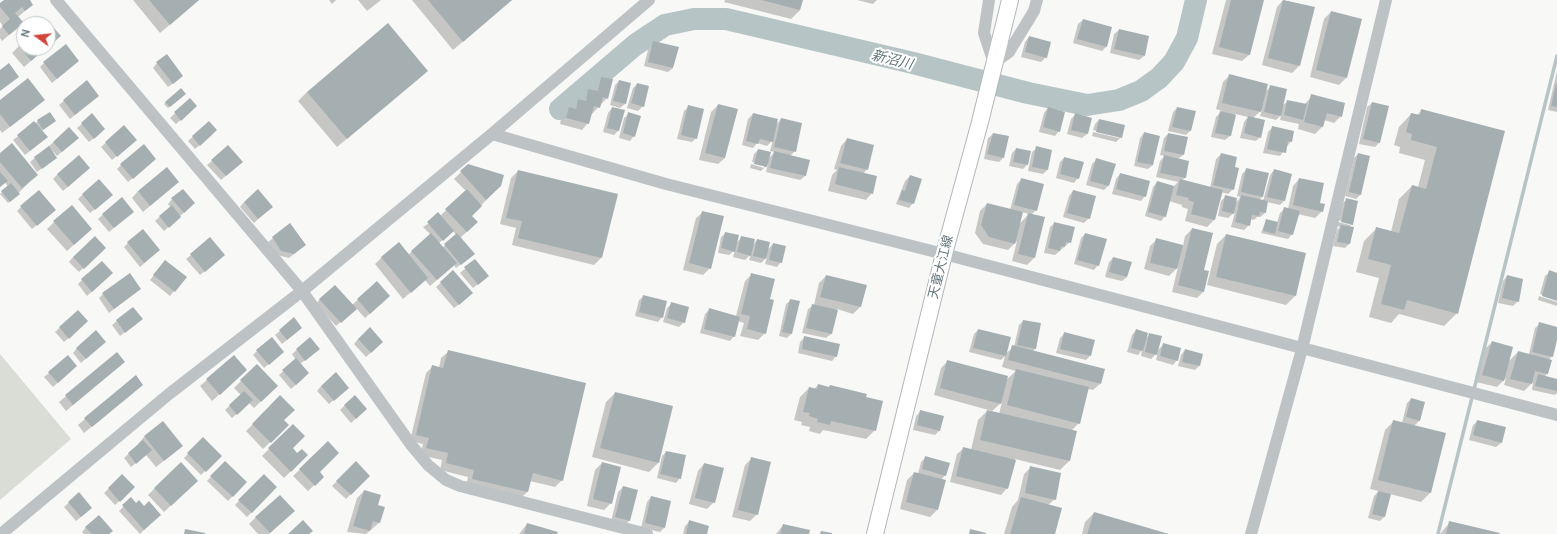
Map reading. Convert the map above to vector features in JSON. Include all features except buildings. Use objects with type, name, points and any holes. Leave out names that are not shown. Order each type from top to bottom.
[{"type":"main road","name":"天童大江線","points":[[875,534],[944,254],[1009,2]]},
{"type":"street","points":[[56,0],[302,291],[412,446],[428,465],[446,480],[460,486],[647,534]]},
{"type":"street","points":[[1,534],[169,394],[302,291],[492,134],[649,0]]},
{"type":"street","points":[[989,0],[984,33],[993,68]]},
{"type":"street","points":[[993,68],[1009,52],[1034,11],[1037,0]]},
{"type":"street","points":[[1251,534],[1302,349],[1386,0]]},
{"type":"street","points":[[492,134],[666,184],[944,254],[1557,415]]},
{"type":"shaded area","points":[[0,354],[71,439],[0,500]]},
{"type":"waterway","name":"新沼川","points":[[560,109],[635,45],[665,25],[694,19],[726,19],[913,63],[1028,93],[1087,105],[1119,100],[1141,91],[1159,78],[1174,62],[1187,38],[1196,0]]},
{"type":"waterway","points":[[1438,534],[1557,56]]}]
